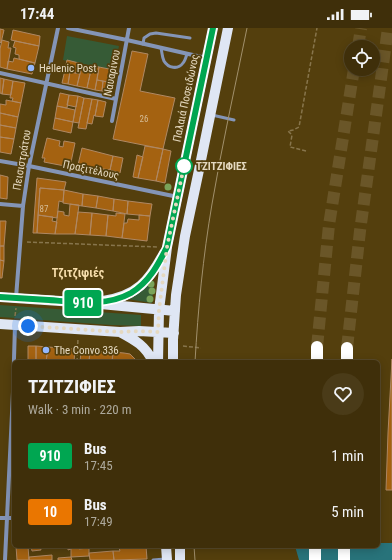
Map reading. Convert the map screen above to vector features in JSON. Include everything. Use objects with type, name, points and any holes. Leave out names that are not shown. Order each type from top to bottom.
[{"type":"highway","points":[[317,346],[317,360]]},
{"type":"highway","points":[[347,360],[348,348]]},
{"type":"highway","points":[[315,548],[315,560]]},
{"type":"highway","points":[[344,548],[344,560]]},
{"type":"main road","name":"Παλαιά Ποσειδώνος","points":[[158,360],[159,310],[167,247],[213,28]]},
{"type":"main road","points":[[173,360],[175,311],[185,236],[228,28]]},
{"type":"main road","points":[[194,117],[210,118]]},
{"type":"main road","points":[[90,303],[112,300],[131,293],[143,284],[155,270],[167,247]]},
{"type":"main road","points":[[0,296],[175,311]]},
{"type":"main road","points":[[0,324],[120,332],[139,331],[174,333]]},
{"type":"main road","points":[[120,332],[140,344],[149,353],[152,360]]},
{"type":"main road","points":[[166,548],[167,559]]},
{"type":"main road","points":[[180,548],[180,559]]},
{"type":"street","name":"Πεισιστράτου","points":[[16,298],[23,206],[29,166],[58,28]]},
{"type":"street","points":[[68,28],[207,58]]},
{"type":"street","name":"Ναυαρίνου","points":[[112,121],[129,28]]},
{"type":"street","points":[[0,73],[116,99]]},
{"type":"street","name":"Πραξιτέλους","points":[[0,161],[178,197]]},
{"type":"street","points":[[0,204],[23,206]]},
{"type":"street","points":[[14,360],[15,325]]},
{"type":"street","points":[[5,560],[12,413]]},
{"type":"street","points":[[0,518],[12,518]]},
{"type":"lane","points":[[143,44],[144,38],[150,34],[156,33],[190,38]]},
{"type":"lane","points":[[161,48],[166,64],[171,67],[176,68],[184,62],[187,54]]},
{"type":"lane","points":[[210,118],[234,120]]},
{"type":"lane","points":[[153,560],[167,559]]},
{"type":"path","points":[[306,151],[290,147],[292,135],[288,131],[298,127],[317,28]]},
{"type":"path","points":[[20,242],[167,247]]},
{"type":"path","points":[[15,325],[16,298]]},
{"type":"path","points":[[180,346],[201,348]]},
{"type":"path","points":[[77,360],[78,349]]},
{"type":"green space","points":[[67,36],[119,46],[114,70],[63,60]]},
{"type":"green space","points":[[154,281],[152,303],[127,299],[151,282]]},
{"type":"green space","points":[[0,305],[141,315],[141,326],[0,317]]},
{"type":"water","points":[[380,543],[392,543],[392,560],[299,560],[296,548],[380,548]]},
{"type":"building","points":[[0,29],[4,30],[1,43],[0,42]]},
{"type":"building","points":[[13,30],[40,36],[39,46],[11,40]]},
{"type":"building","points":[[2,40],[9,42],[8,48],[11,48],[7,69],[0,67],[0,49]]},
{"type":"building","points":[[15,41],[39,46],[35,63],[19,59],[19,55],[15,54],[16,48],[13,47]]},
{"type":"building","points":[[132,51],[148,54],[140,91],[175,98],[163,149],[113,139]]},
{"type":"building","points":[[14,58],[35,63],[32,74],[7,69],[8,61],[13,62]]},
{"type":"building","points":[[67,60],[79,63],[78,67],[81,68],[80,74],[65,70]]},
{"type":"building","points":[[92,65],[99,67],[95,90],[87,88]]},
{"type":"building","points":[[99,67],[114,70],[112,83],[97,80]]},
{"type":"building","points":[[81,68],[91,70],[87,88],[77,86]]},
{"type":"building","points":[[65,70],[70,72],[68,84],[62,83]]},
{"type":"building","points":[[70,72],[80,74],[77,86],[68,84]]},
{"type":"building","points":[[0,78],[4,79],[2,94],[0,93]]},
{"type":"building","points":[[4,79],[13,81],[11,95],[2,94]]},
{"type":"building","points":[[97,80],[103,81],[102,91],[95,90]]},
{"type":"building","points":[[13,81],[25,83],[21,103],[12,101],[13,98],[10,98]]},
{"type":"building","points":[[103,81],[108,82],[107,84],[111,85],[110,93],[102,91]]},
{"type":"building","points":[[60,93],[69,95],[67,108],[57,106]]},
{"type":"building","points":[[69,95],[78,96],[76,107],[67,105]]},
{"type":"building","points":[[78,96],[84,98],[79,123],[73,122]]},
{"type":"building","points":[[84,98],[92,99],[86,129],[78,128]]},
{"type":"building","points":[[92,99],[98,100],[92,124],[87,123]]},
{"type":"building","points":[[6,100],[21,103],[18,117],[0,113],[0,104],[6,105]]},
{"type":"building","points":[[98,100],[106,102],[103,117],[95,116]]},
{"type":"building","points":[[57,106],[75,110],[73,122],[55,118]]},
{"type":"building","points":[[0,113],[18,117],[16,128],[0,125]]},
{"type":"building","points":[[55,118],[73,122],[71,133],[53,129]]},
{"type":"building","points":[[0,125],[16,128],[14,139],[0,137]]},
{"type":"building","points":[[0,137],[14,139],[11,154],[0,152]]},
{"type":"building","points":[[47,138],[60,141],[59,146],[63,147],[64,141],[75,143],[70,167],[44,162],[45,158],[42,158]]},
{"type":"building","points":[[145,146],[163,149],[156,181],[138,178]]},
{"type":"building","points":[[82,148],[113,156],[110,170],[103,169],[102,173],[93,171],[94,169],[90,168],[89,171],[80,169],[81,166],[78,165]]},
{"type":"building","points":[[163,149],[171,151],[165,183],[156,181]]},
{"type":"building","points":[[137,155],[143,157],[138,178],[133,177]]},
{"type":"building","points":[[113,156],[123,158],[120,173],[110,170]]},
{"type":"building","points":[[0,175],[8,177],[7,199],[0,198]]},
{"type":"building","points":[[37,178],[66,182],[64,190],[40,188],[37,233],[33,233]]},
{"type":"building","points":[[40,188],[64,190],[63,202],[59,201],[57,218],[38,215]]},
{"type":"building","points":[[64,190],[83,194],[82,206],[63,203]]},
{"type":"building","points":[[83,194],[98,196],[96,208],[82,206]]},
{"type":"building","points":[[98,196],[114,199],[113,211],[96,208]]},
{"type":"building","points":[[114,199],[128,201],[127,214],[113,211]]},
{"type":"building","points":[[128,201],[152,204],[150,216],[127,214]]},
{"type":"building","points":[[70,204],[79,205],[75,234],[55,234],[58,211],[64,212],[64,215],[69,216]]},
{"type":"building","points":[[78,212],[92,213],[90,235],[75,234]]},
{"type":"building","points":[[92,213],[108,215],[106,236],[90,235]]},
{"type":"building","points":[[116,213],[125,214],[122,238],[106,236],[108,215],[116,216]]},
{"type":"building","points":[[38,215],[53,217],[52,221],[57,222],[55,234],[37,233]]},
{"type":"building","points":[[139,215],[150,216],[147,241],[122,238],[124,223],[127,223],[128,219],[139,220]]},
{"type":"building","points":[[0,221],[6,221],[4,246],[0,246]]},
{"type":"building","points":[[0,246],[4,246],[4,261],[0,260]]},
{"type":"building","points":[[0,260],[4,261],[2,278],[0,278]]},
{"type":"building","points":[[28,346],[36,346],[36,360],[28,360]]},
{"type":"building","points":[[36,346],[48,347],[46,360],[36,360]]},
{"type":"building","points":[[48,347],[75,349],[74,360],[46,360]]},
{"type":"building","points":[[81,351],[90,351],[89,360],[80,360]]},
{"type":"building","points":[[90,351],[113,352],[112,360],[89,360]]},
{"type":"building","points":[[113,352],[130,354],[136,360],[112,360]]},
{"type":"building","points":[[392,359],[392,490],[386,490],[388,433]]},
{"type":"building","points":[[16,548],[28,548],[29,560],[17,560]]},
{"type":"building","points":[[31,548],[40,548],[41,550],[32,551]]},
{"type":"building","points":[[68,548],[89,548],[89,556],[71,557],[71,549],[68,550]]},
{"type":"building","points":[[119,548],[146,548],[147,559],[114,560],[113,551],[120,551]]},
{"type":"building","points":[[113,551],[114,560],[90,560],[89,553]]},
{"type":"building","points":[[52,555],[52,560],[29,560],[29,557]]},
{"type":"building","points":[[71,557],[72,560],[58,560],[58,558]]},
{"type":"tunnel","points":[[359,40],[361,28]]},
{"type":"tunnel","points":[[347,348],[360,231],[388,28]]},
{"type":"tunnel","points":[[317,347],[329,225],[353,76]]},
{"type":"tram line","points":[[195,360],[201,283],[209,224],[220,160],[247,28]]},
{"type":"tram line","points":[[194,548],[195,560]]},
{"type":"bus line","name":"910","points":[[0,297],[90,303],[112,300],[131,293],[143,284],[155,270],[167,247],[213,28]]},
{"type":"place","name":"Hellenic Post","points":[[31,68]]},
{"type":"place","name":"ΤΖΙΤΖΙΦΙΕΣ","points":[[184,166]]},
{"type":"place","name":"The Convo 336","points":[[46,350]]},
{"type":"district","name":"Τζιτζιφιές","points":[[78,273]]},
{"type":"route","points":[[28,326],[120,332],[158,332],[159,310],[167,247],[184,166]]}]
